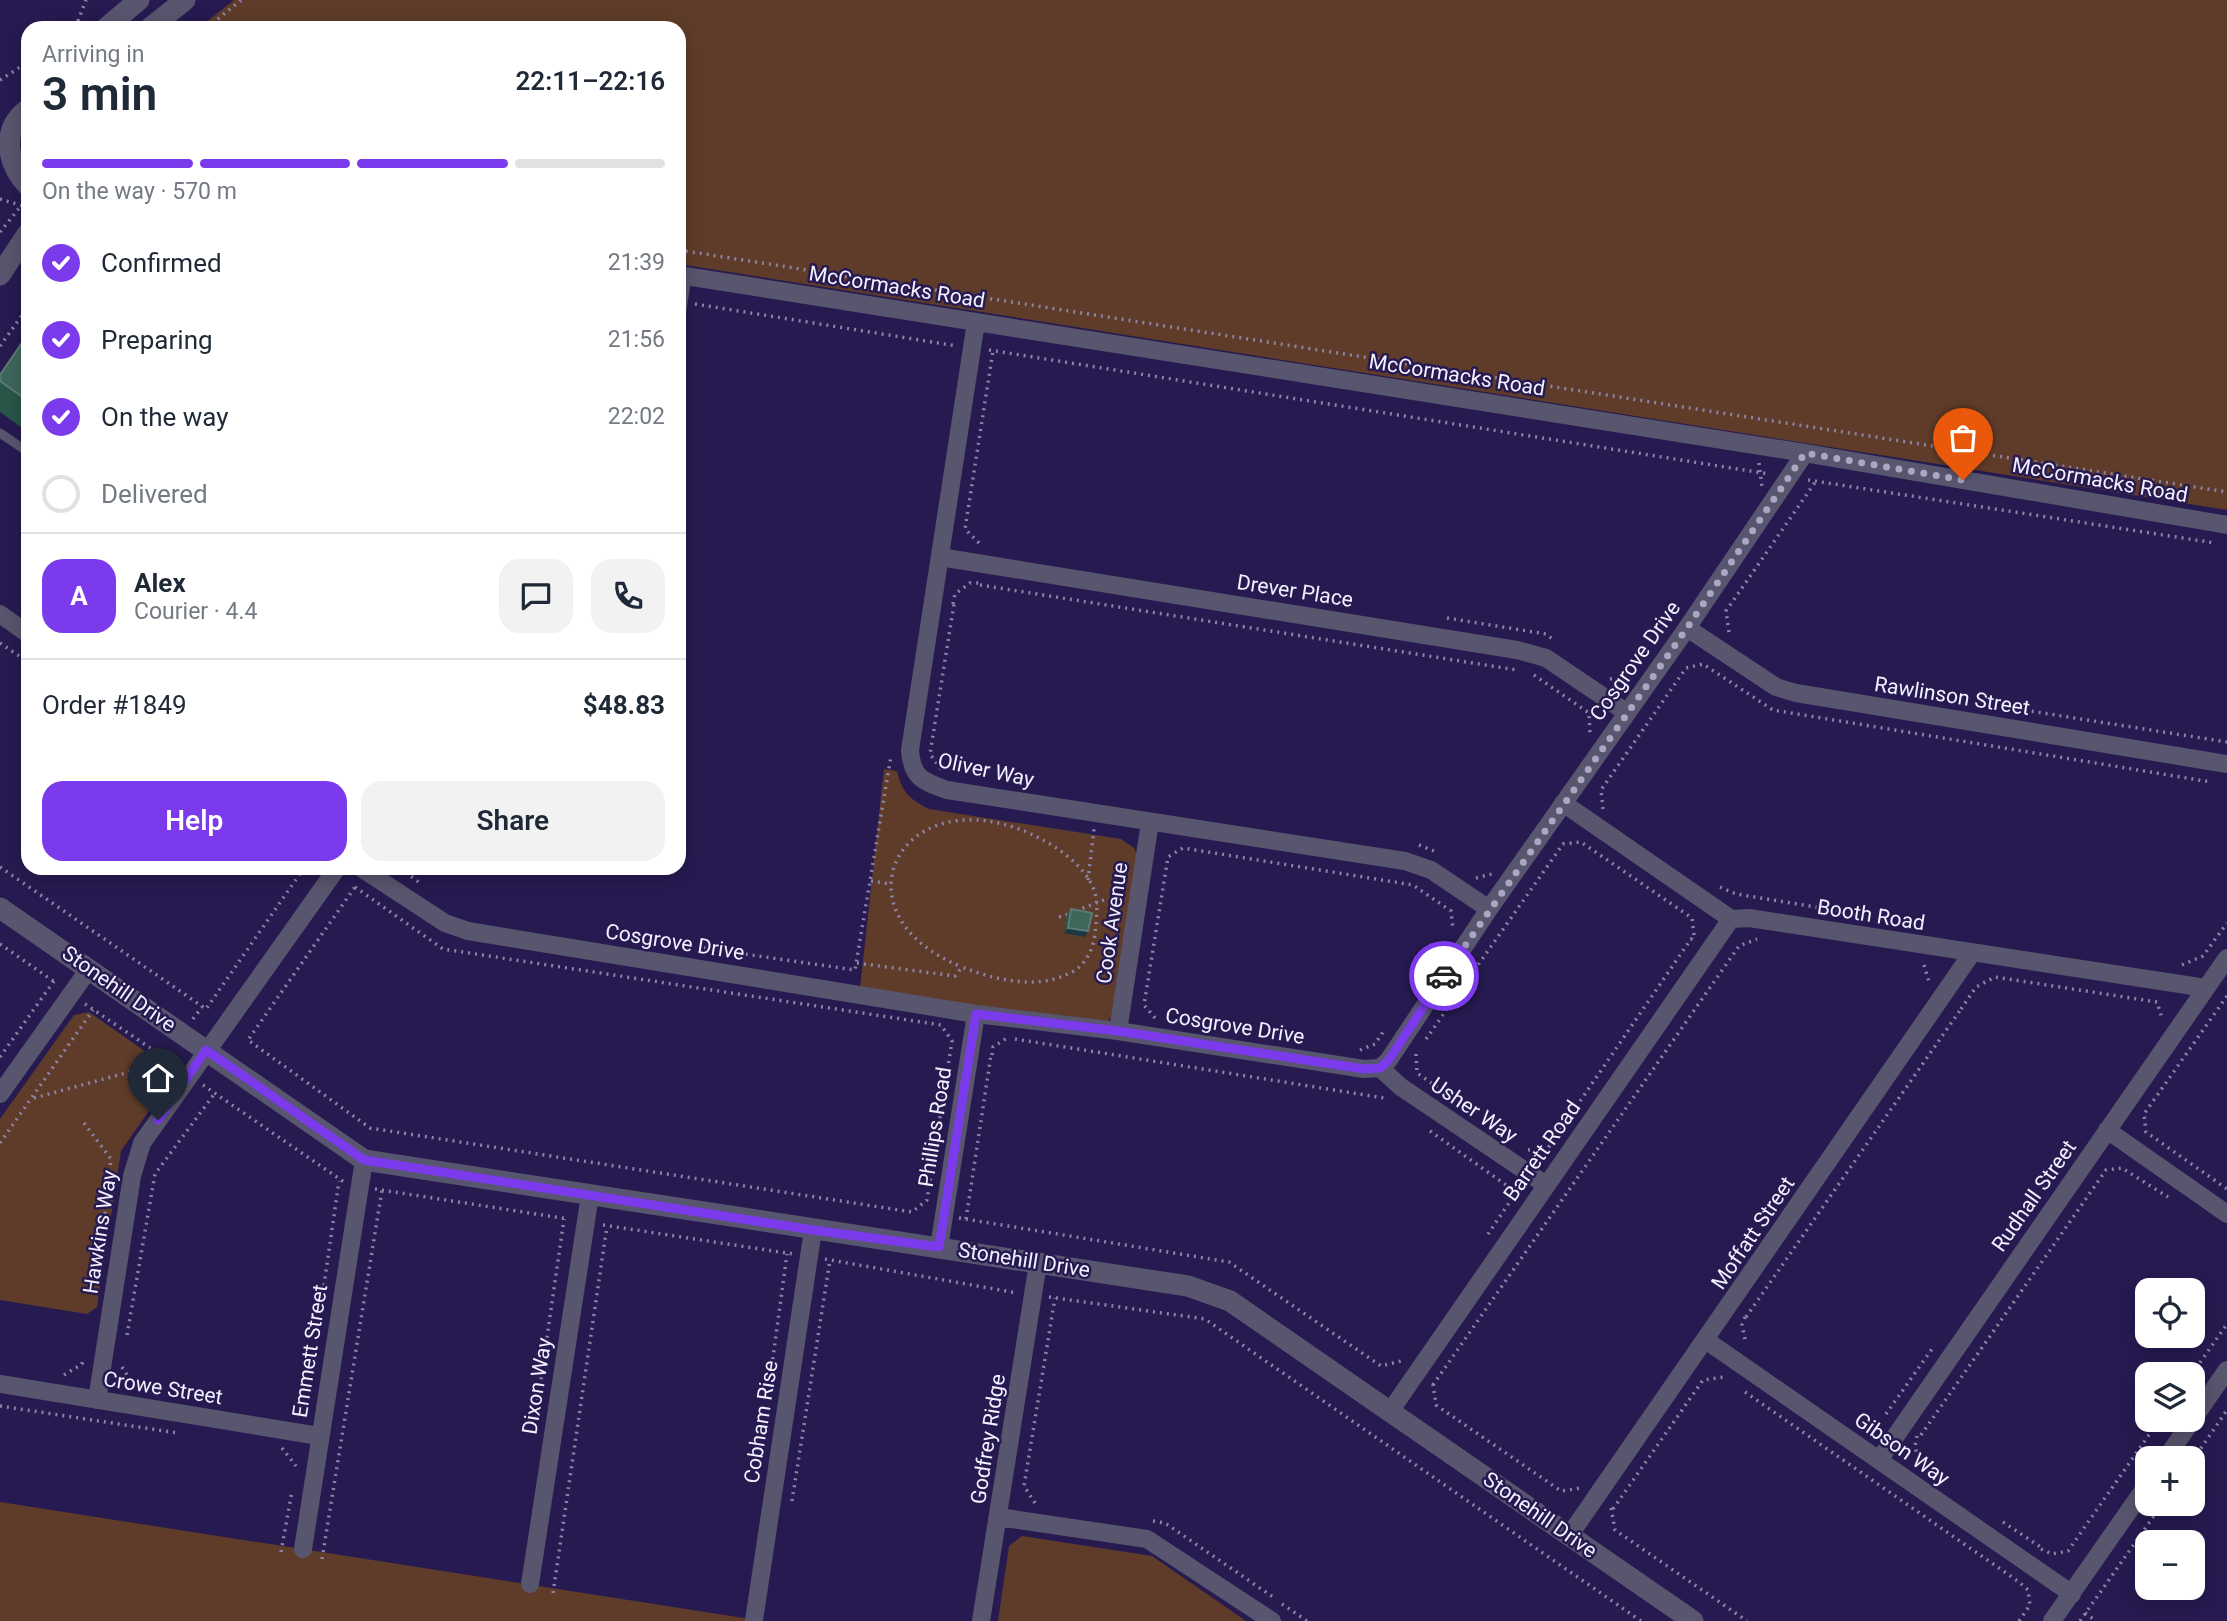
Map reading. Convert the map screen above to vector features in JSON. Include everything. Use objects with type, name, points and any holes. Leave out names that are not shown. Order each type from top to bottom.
[{"type":"street","points":[[115,21],[139,0]]},
{"type":"street","points":[[159,21],[185,0]]},
{"type":"street","points":[[0,121],[21,113]]},
{"type":"street","points":[[21,116],[13,127],[9,142],[10,159],[21,178]]},
{"type":"street","points":[[0,159],[21,179]]},
{"type":"street","points":[[0,275],[21,244]]},
{"type":"street","name":"McCormacks Road","points":[[686,276],[1805,453],[2227,525]]},
{"type":"street","name":"Oliver Way","points":[[976,322],[910,750],[912,768],[925,782],[947,790],[1405,860],[1431,870],[1489,909]]},
{"type":"street","name":"Cosgrove Drive","points":[[371,875],[445,923],[468,931],[976,1014],[1118,1031],[1364,1069],[1380,1068],[1388,1061],[1489,909],[1687,628],[1805,453]]},
{"type":"street","name":"Drever Place","points":[[940,557],[1517,650],[1546,658],[1626,712]]},
{"type":"street","points":[[0,614],[21,629]]},
{"type":"street","name":"Rawlinson Street","points":[[1687,628],[1776,687],[1796,693],[2227,764]]},
{"type":"street","points":[[1563,803],[1731,919]]},
{"type":"street","name":"Cook Avenue","points":[[1118,1031],[1150,822]]},
{"type":"street","name":"Hawkins Way","points":[[97,1400],[136,1158],[142,1143],[332,875]]},
{"type":"street","name":"Stonehill Drive","points":[[0,908],[364,1160],[1188,1286],[1230,1301],[1693,1621]]},
{"type":"street","name":"Booth Road","points":[[1731,919],[1749,918],[2206,988]]},
{"type":"street","name":"Barrett Road","points":[[1391,1410],[1731,919]]},
{"type":"street","name":"Moffatt Street","points":[[1569,1536],[1972,953]]},
{"type":"street","name":"Rudhall Street","points":[[1879,1460],[2227,958]]},
{"type":"street","points":[[0,1094],[89,969]]},
{"type":"street","name":"Phillips Road","points":[[939,1247],[976,1014]]},
{"type":"street","name":"Usher Way","points":[[1380,1068],[1401,1087],[1546,1185]]},
{"type":"street","points":[[2107,1130],[2227,1214]]},
{"type":"street","name":"Emmett Street","points":[[303,1549],[318,1436],[364,1160]]},
{"type":"street","name":"Dixon Way","points":[[530,1584],[590,1195]]},
{"type":"street","name":"Cobham Rise","points":[[754,1620],[813,1230]]},
{"type":"street","name":"Godfrey Ridge","points":[[981,1621],[1038,1263]]},
{"type":"street","name":"Gibson Way","points":[[1706,1341],[2072,1594]]},
{"type":"street","points":[[2205,1402],[2227,1370]]},
{"type":"street","name":"Crowe Street","points":[[0,1384],[318,1436]]},
{"type":"street","points":[[2052,1621],[2135,1502]]},
{"type":"street","points":[[999,1517],[1147,1539],[1272,1621]]},
{"type":"lane","points":[[0,433],[21,447]]},
{"type":"path","points":[[78,21],[86,0]]},
{"type":"path","points":[[216,21],[241,0]]},
{"type":"path","points":[[0,80],[21,66]]},
{"type":"path","points":[[0,198],[20,207],[0,232]]},
{"type":"path","points":[[686,251],[2227,492]]},
{"type":"path","points":[[686,302],[2227,545]]},
{"type":"path","points":[[0,346],[21,317]]},
{"type":"path","points":[[951,359],[953,346]]},
{"type":"path","points":[[980,585],[986,545],[976,542],[965,529],[993,351]]},
{"type":"path","points":[[1755,498],[1762,488],[1758,472]]},
{"type":"path","points":[[1734,636],[1727,631],[1726,611],[1816,481]]},
{"type":"path","points":[[942,769],[930,754],[955,594],[970,583],[1517,671]]},
{"type":"path","points":[[933,601],[954,604]]},
{"type":"path","points":[[1440,617],[1546,634],[1565,648]]},
{"type":"path","points":[[0,643],[21,657]]},
{"type":"path","points":[[1607,811],[1603,808],[1601,790],[1686,668],[1703,664],[1773,710],[2214,782]]},
{"type":"path","points":[[1605,676],[1611,680],[1629,677],[1636,667]]},
{"type":"path","points":[[1531,673],[1589,713],[1591,731],[1583,742]]},
{"type":"path","points":[[2002,707],[2227,742]]},
{"type":"path","points":[[621,936],[855,970],[893,743]]},
{"type":"path","points":[[1088,880],[1096,813]]},
{"type":"path","points":[[972,820],[1021,830],[1060,851],[1088,880],[1096,903],[1094,938],[1086,961],[1070,973],[1022,982],[981,975],[943,960],[904,922],[894,908],[890,884],[895,859],[910,838],[930,829],[972,820]]},
{"type":"path","points":[[1461,1103],[1417,1073],[1416,1055],[1563,844],[1581,842],[1692,918],[1694,935],[1548,1148],[1530,1151],[1525,1148]]},
{"type":"path","points":[[1415,844],[1429,846],[1447,859]]},
{"type":"path","points":[[1164,1062],[1169,1022],[1156,1019],[1144,1005],[1168,858],[1183,848],[1413,885],[1451,911],[1454,929],[1446,941]]},
{"type":"path","points":[[1444,906],[1466,871],[1475,878],[1491,875],[1499,864]]},
{"type":"path","points":[[0,867],[206,1009],[299,875]]},
{"type":"path","points":[[410,875],[430,890]]},
{"type":"path","points":[[870,881],[890,884]]},
{"type":"path","points":[[1715,885],[1736,894],[1880,918]]},
{"type":"path","points":[[355,887],[443,949],[941,1025],[952,1041],[927,1200],[912,1212],[370,1128],[248,1040],[355,887]]},
{"type":"path","points":[[1059,918],[1106,899],[1138,904]]},
{"type":"path","points":[[2171,963],[2185,965],[2203,956],[2227,923]]},
{"type":"path","points":[[1691,939],[1727,962]]},
{"type":"path","points":[[1433,1385],[1739,946],[1757,939],[1769,941]]},
{"type":"path","points":[[0,944],[170,1060],[339,1181],[317,1329]]},
{"type":"path","points":[[856,963],[955,976],[962,967]]},
{"type":"path","points":[[1920,964],[1927,965],[1931,981],[1926,987],[1961,1009]]},
{"type":"path","points":[[1746,1317],[1976,986],[1994,977],[2157,1002],[2163,1017],[2156,1027]]},
{"type":"path","points":[[0,1057],[54,981]]},
{"type":"path","points":[[2227,996],[2144,1114],[2146,1132],[2227,1189]]},
{"type":"path","points":[[0,1143],[93,1010]]},
{"type":"path","points":[[1357,1051],[1375,1044],[1391,1021]]},
{"type":"path","points":[[992,1055],[993,1047],[1006,1037],[1380,1095],[1391,1103]]},
{"type":"path","points":[[32,1098],[170,1060]]},
{"type":"path","points":[[127,1336],[155,1174],[215,1093]]},
{"type":"path","points":[[84,1123],[111,1159],[105,1217]]},
{"type":"path","points":[[1424,1127],[1506,1185],[1509,1203],[1478,1248]]},
{"type":"path","points":[[1919,1437],[2106,1170],[2122,1168],[2169,1198]]},
{"type":"path","points":[[322,1559],[382,1190],[564,1219],[534,1424]]},
{"type":"path","points":[[552,1593],[607,1226],[787,1254]]},
{"type":"path","points":[[790,1514],[830,1260],[1033,1295],[1205,1319],[1641,1621]]},
{"type":"path","points":[[1036,1504],[1024,1486],[1055,1298]]},
{"type":"path","points":[[2200,1362],[2227,1324]]},
{"type":"path","points":[[1886,1414],[1934,1346]]},
{"type":"path","points":[[53,1373],[66,1375],[83,1360],[85,1347]]},
{"type":"path","points":[[1401,1361],[1409,1350]]},
{"type":"path","points":[[122,1363],[122,1370],[132,1386],[145,1388]]},
{"type":"path","points":[[1613,1509],[1703,1380],[1723,1376],[1726,1378]]},
{"type":"path","points":[[289,1411],[294,1412],[307,1397],[309,1384]]},
{"type":"path","points":[[1737,1386],[2019,1582],[2028,1590],[2030,1605],[2019,1621]]},
{"type":"path","points":[[0,1406],[178,1433]]},
{"type":"path","points":[[2203,1446],[2227,1410]]},
{"type":"path","points":[[2019,1582],[2042,1548],[2052,1554],[2068,1551],[2151,1432]]},
{"type":"path","points":[[270,1446],[283,1448],[297,1464],[295,1476]]},
{"type":"path","points":[[1580,1487],[1587,1476]]},
{"type":"path","points":[[281,1552],[292,1489]]},
{"type":"path","points":[[2080,1621],[2154,1516]]},
{"type":"path","points":[[1152,1521],[1165,1522],[1307,1621]]},
{"type":"path","points":[[2085,1613],[2096,1621]]},
{"type":"shaded area","points":[[234,0],[2227,0],[2227,510],[686,265],[686,21],[208,21]]},
{"type":"shaded area","points":[[884,769],[897,771],[907,794],[929,809],[1121,839],[1134,848],[1137,855],[1115,1010],[1108,1022],[1095,1026],[860,988]]},
{"type":"shaded area","points":[[89,1012],[166,1066],[169,1082],[121,1151],[97,1307],[87,1314],[0,1300],[0,1119],[74,1015]]},
{"type":"shaded area","points":[[0,1502],[763,1621],[0,1621]]},
{"type":"shaded area","points":[[1022,1536],[1152,1556],[1246,1621],[998,1621],[1009,1546]]},
{"type":"building","points":[[21,344],[21,396],[0,381],[0,375]]},
{"type":"building","points":[[1071,909],[1092,913],[1088,931],[1068,928]]},
{"type":"way so far","points":[[1444,976],[1687,628],[1805,453],[1963,480]]},
{"type":"route","points":[[158,1120],[206,1050],[364,1160],[939,1247],[976,1014],[1118,1031],[1364,1069],[1380,1068],[1388,1061],[1444,976]]}]
